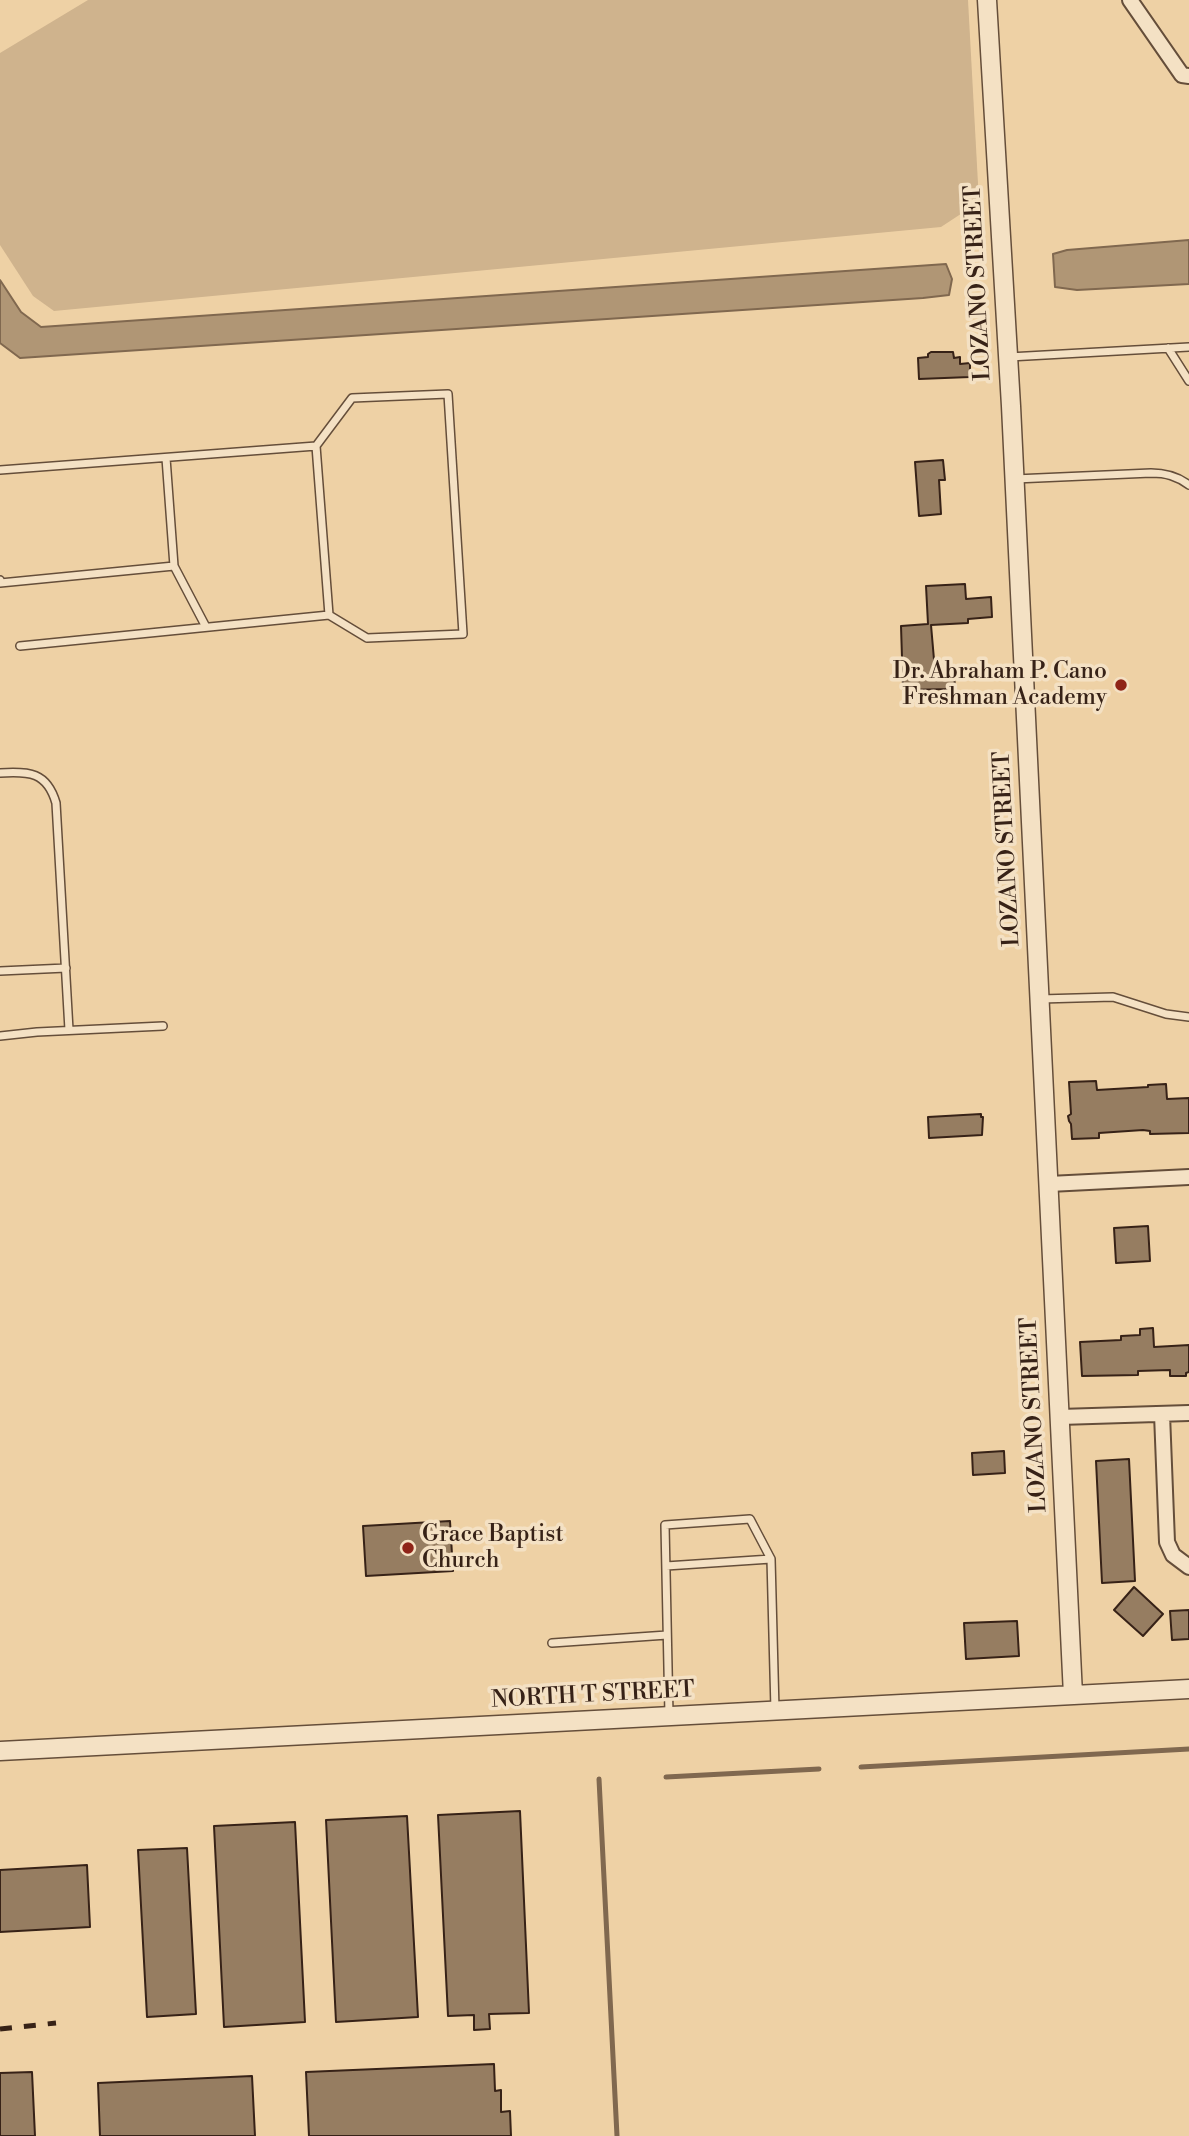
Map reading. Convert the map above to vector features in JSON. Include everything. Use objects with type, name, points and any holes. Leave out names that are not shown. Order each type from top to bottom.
[{"type":"street","name":"LOZANO STREET","points":[[987,0],[1008,356],[1073,1695]]},
{"type":"street","points":[[1130,0],[1185,75]]},
{"type":"street","points":[[1049,1184],[1189,1177]]},
{"type":"street","points":[[1060,1417],[1189,1413]]},
{"type":"street","points":[[1162,1414],[1167,1542],[1173,1555],[1189,1567]]},
{"type":"street","name":"NORTH T STREET","points":[[0,1751],[1189,1689]]},
{"type":"lane","points":[[1008,356],[1189,347]]},
{"type":"lane","points":[[1168,348],[1189,381]]},
{"type":"lane","points":[[20,646],[329,615],[367,638],[463,634],[449,394],[352,398],[316,446],[329,615]]},
{"type":"lane","points":[[0,470],[316,446]]},
{"type":"lane","points":[[166,458],[174,566],[206,627]]},
{"type":"lane","points":[[1014,479],[1166,473],[1189,485]]},
{"type":"lane","points":[[0,579],[0,583],[174,566]]},
{"type":"lane","points":[[0,773],[32,773],[43,780],[52,791],[56,803],[69,1030]]},
{"type":"lane","points":[[0,971],[66,968]]},
{"type":"lane","points":[[1040,999],[1113,997],[1166,1014],[1189,1017]]},
{"type":"lane","points":[[0,1036],[26,1032],[163,1026]]},
{"type":"lane","points":[[669,1716],[665,1525],[750,1519],[771,1559],[775,1711]]},
{"type":"lane","points":[[666,1566],[771,1559]]},
{"type":"lane","points":[[552,1643],[667,1635]]},
{"type":"shaded area","points":[[88,0],[968,0],[979,202],[941,227],[54,311],[33,296],[0,245],[0,53]]},
{"type":"shaded area","points":[[1189,240],[1189,284],[1077,290],[1055,287],[1053,254],[1067,250]]},
{"type":"shaded area","points":[[946,264],[952,279],[949,295],[923,298],[20,358],[0,343],[0,280],[21,312],[41,327]]},
{"type":"building","points":[[931,352],[953,352],[954,358],[960,357],[960,364],[970,363],[970,377],[919,379],[918,358],[928,357]]},
{"type":"building","points":[[943,460],[945,480],[939,480],[941,514],[919,516],[915,462]]},
{"type":"building","points":[[965,584],[966,599],[991,597],[992,617],[968,619],[968,623],[931,625],[935,671],[939,670],[939,674],[954,674],[955,689],[903,690],[901,626],[928,624],[926,586]]},
{"type":"building","points":[[1096,1081],[1097,1090],[1166,1084],[1167,1099],[1189,1098],[1189,1133],[1150,1134],[1150,1131],[1143,1130],[1099,1133],[1099,1138],[1072,1139],[1068,1116],[1071,1114],[1069,1082]]},
{"type":"building","points":[[981,1114],[982,1135],[929,1138],[928,1117]]},
{"type":"building","points":[[1148,1226],[1150,1261],[1116,1263],[1114,1228]]},
{"type":"building","points":[[1153,1328],[1154,1347],[1189,1345],[1189,1372],[1186,1376],[1170,1376],[1170,1370],[1138,1371],[1138,1375],[1082,1376],[1080,1342],[1121,1340],[1121,1336],[1140,1335],[1140,1329]]},
{"type":"building","points":[[1004,1451],[1005,1473],[973,1475],[972,1453]]},
{"type":"building","points":[[1129,1459],[1135,1581],[1102,1583],[1096,1461]]},
{"type":"building","name":"Grace Baptist Church","points":[[450,1521],[453,1571],[366,1576],[363,1526]]},
{"type":"building","points":[[1134,1587],[1163,1614],[1143,1636],[1114,1610]]},
{"type":"building","points":[[1189,1610],[1189,1639],[1172,1640],[1170,1611]]},
{"type":"building","points":[[1017,1621],[1019,1656],[966,1659],[964,1623]]},
{"type":"building","points":[[520,1811],[529,2013],[489,2014],[490,2029],[474,2030],[474,2015],[448,2016],[438,1815]]},
{"type":"building","points":[[407,1816],[418,2017],[336,2022],[326,1820]]},
{"type":"building","points":[[295,1822],[305,2022],[224,2027],[214,1826]]},
{"type":"building","points":[[187,1848],[196,2014],[147,2017],[138,1850]]},
{"type":"building","points":[[87,1865],[90,1927],[0,1932],[0,1870]]},
{"type":"building","points":[[494,2064],[495,2091],[501,2090],[501,2112],[510,2111],[511,2136],[309,2136],[306,2072]]},
{"type":"building","points":[[32,2072],[35,2136],[0,2136],[0,2073]]},
{"type":"building","points":[[252,2076],[255,2136],[100,2136],[98,2083]]},
{"type":"waterway","points":[[861,1767],[1189,1749]]},
{"type":"waterway","points":[[666,1777],[819,1769]]},
{"type":"waterway","points":[[599,1779],[617,2136]]},
{"type":"railway","points":[[0,2029],[56,2023]]},
{"type":"place","name":"Dr. Abraham P. Cano Freshman Academy","points":[[1121,685]]},
{"type":"place","name":"Grace Baptist Church","points":[[408,1548]]}]
